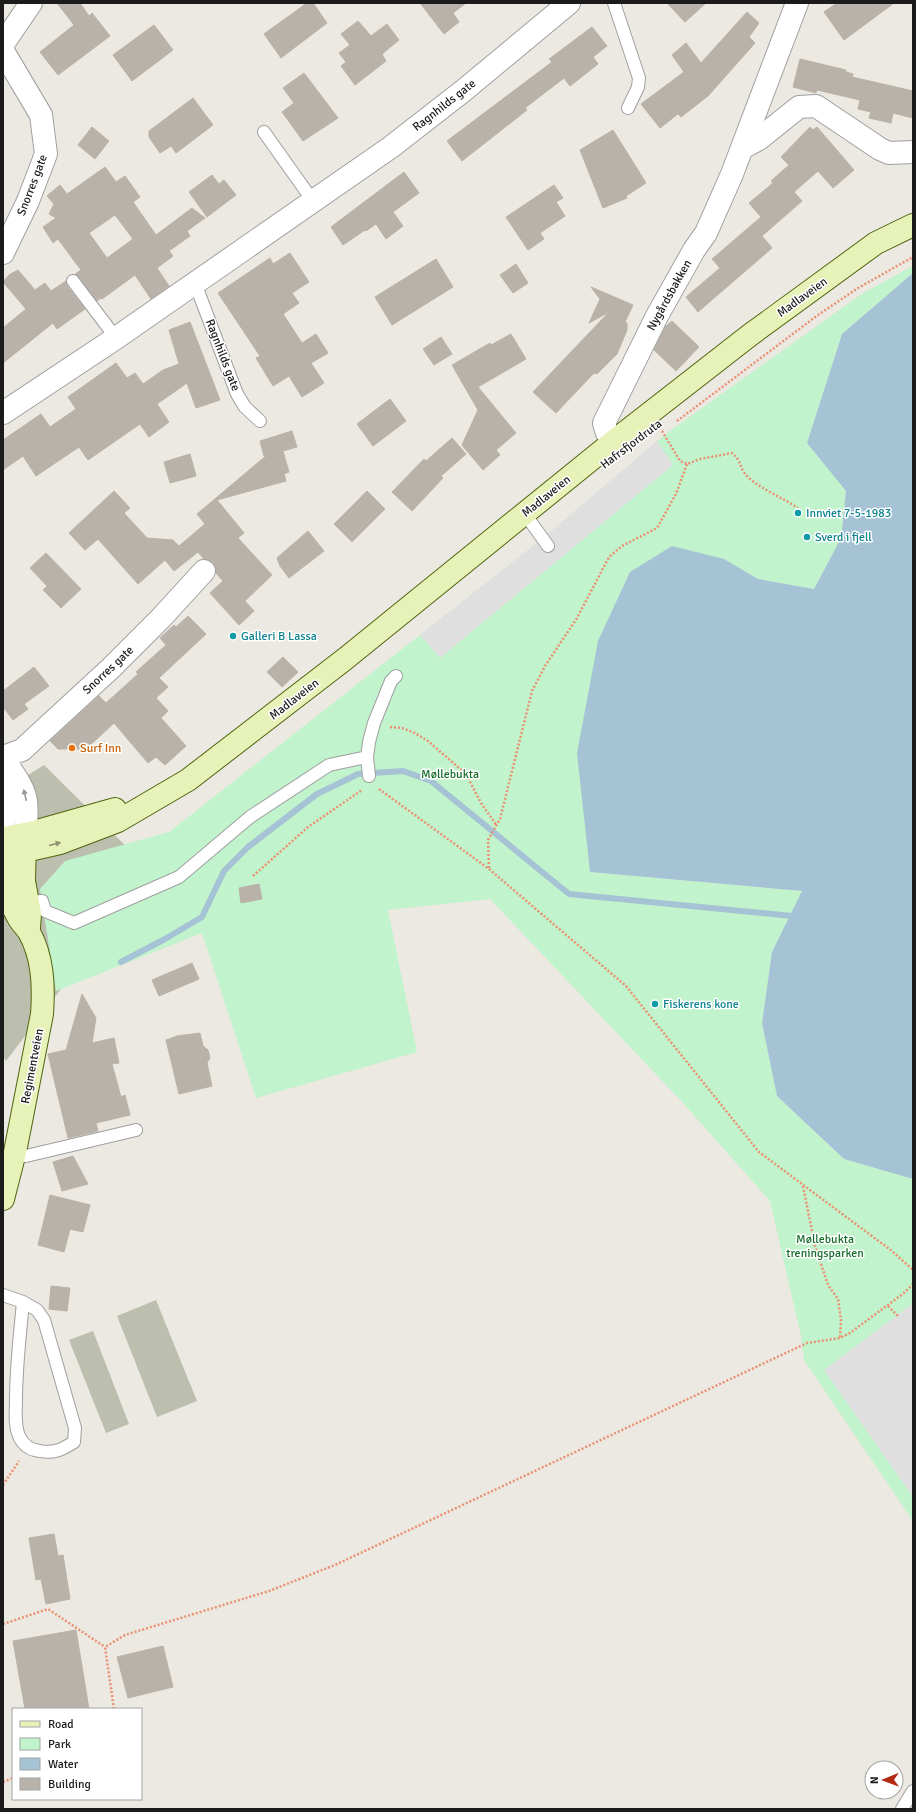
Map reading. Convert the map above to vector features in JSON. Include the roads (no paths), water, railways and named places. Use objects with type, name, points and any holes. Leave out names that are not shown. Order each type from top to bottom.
[{"type":"main road","name":"Madlaveien","points":[[3,838],[17,847],[60,843],[118,821],[188,780],[338,664],[614,441],[750,335],[870,248],[913,224]]},
{"type":"main road","name":"Regimentveien","points":[[17,847],[19,903]]},
{"type":"main road","name":"Regimentveien","points":[[3,867],[5,883],[19,903],[30,914],[29,933],[42,974],[42,1014],[15,1152],[3,1199]]},
{"type":"street","points":[[3,44],[31,3]]},
{"type":"street","name":"Ragnhilds gate","points":[[3,413],[116,338],[391,147],[457,96],[569,3]]},
{"type":"street","name":"Nygårdsbakken","points":[[614,441],[607,433],[604,423],[657,316],[694,250],[706,233],[742,148],[796,3]]},
{"type":"street","name":"Snorres gate","points":[[3,51],[41,115],[46,154],[28,201],[3,253]]},
{"type":"street","points":[[742,148],[759,139],[799,107],[816,106],[880,149],[889,153],[913,152]]},
{"type":"street","name":"Snorres gate","points":[[17,847],[28,809],[24,789],[3,758],[22,750],[111,668],[161,618],[204,571]]},
{"type":"street","points":[[3,773],[5,814],[3,829]]},
{"type":"lane","points":[[614,3],[639,78],[638,87],[628,108]]},
{"type":"lane","points":[[264,132],[313,201]]},
{"type":"lane","points":[[73,281],[116,338]]},
{"type":"lane","name":"Ragnhilds gate","points":[[195,283],[237,394],[245,407],[260,421]]},
{"type":"lane","points":[[525,514],[548,546]]},
{"type":"lane","points":[[19,903],[42,901],[45,911],[74,923],[179,877],[250,817],[329,765],[369,770],[374,723],[383,704],[391,681],[396,676]]},
{"type":"lane","points":[[15,1152],[26,1156],[136,1130]]},
{"type":"lane","points":[[3,1295],[23,1302],[37,1310],[44,1320],[75,1428],[74,1442],[61,1450],[48,1453],[33,1450],[26,1446],[20,1437],[16,1426],[16,1367],[23,1302]]},
{"type":"lane","points":[[902,1809],[913,1791]]},
{"type":"water","points":[[913,273],[913,1179],[844,1159],[777,1096],[762,1023],[772,952],[802,891],[590,872],[577,753],[598,641],[630,572],[672,546],[724,559],[758,579],[814,589],[841,538],[846,491],[807,443],[842,334]]},
{"type":"waterway","points":[[121,962],[165,939],[202,917],[224,871],[248,847],[317,794],[358,774],[403,771],[431,781],[569,894],[792,916]]},
{"type":"place","name":"Innviet 7-5-1983","points":[[798,513]]},
{"type":"place","name":"Sverd i fjell","points":[[807,537]]},
{"type":"place","name":"Galleri B Lassa","points":[[233,636]]},
{"type":"place","name":"Surf Inn","points":[[72,748]]},
{"type":"place","name":"Fiskerens kone","points":[[655,1004]]},
{"type":"park label","name":"Møllebukta","points":[[450,774]]},
{"type":"park label","name":"Møllebukta treningsparken","points":[[825,1246]]}]
